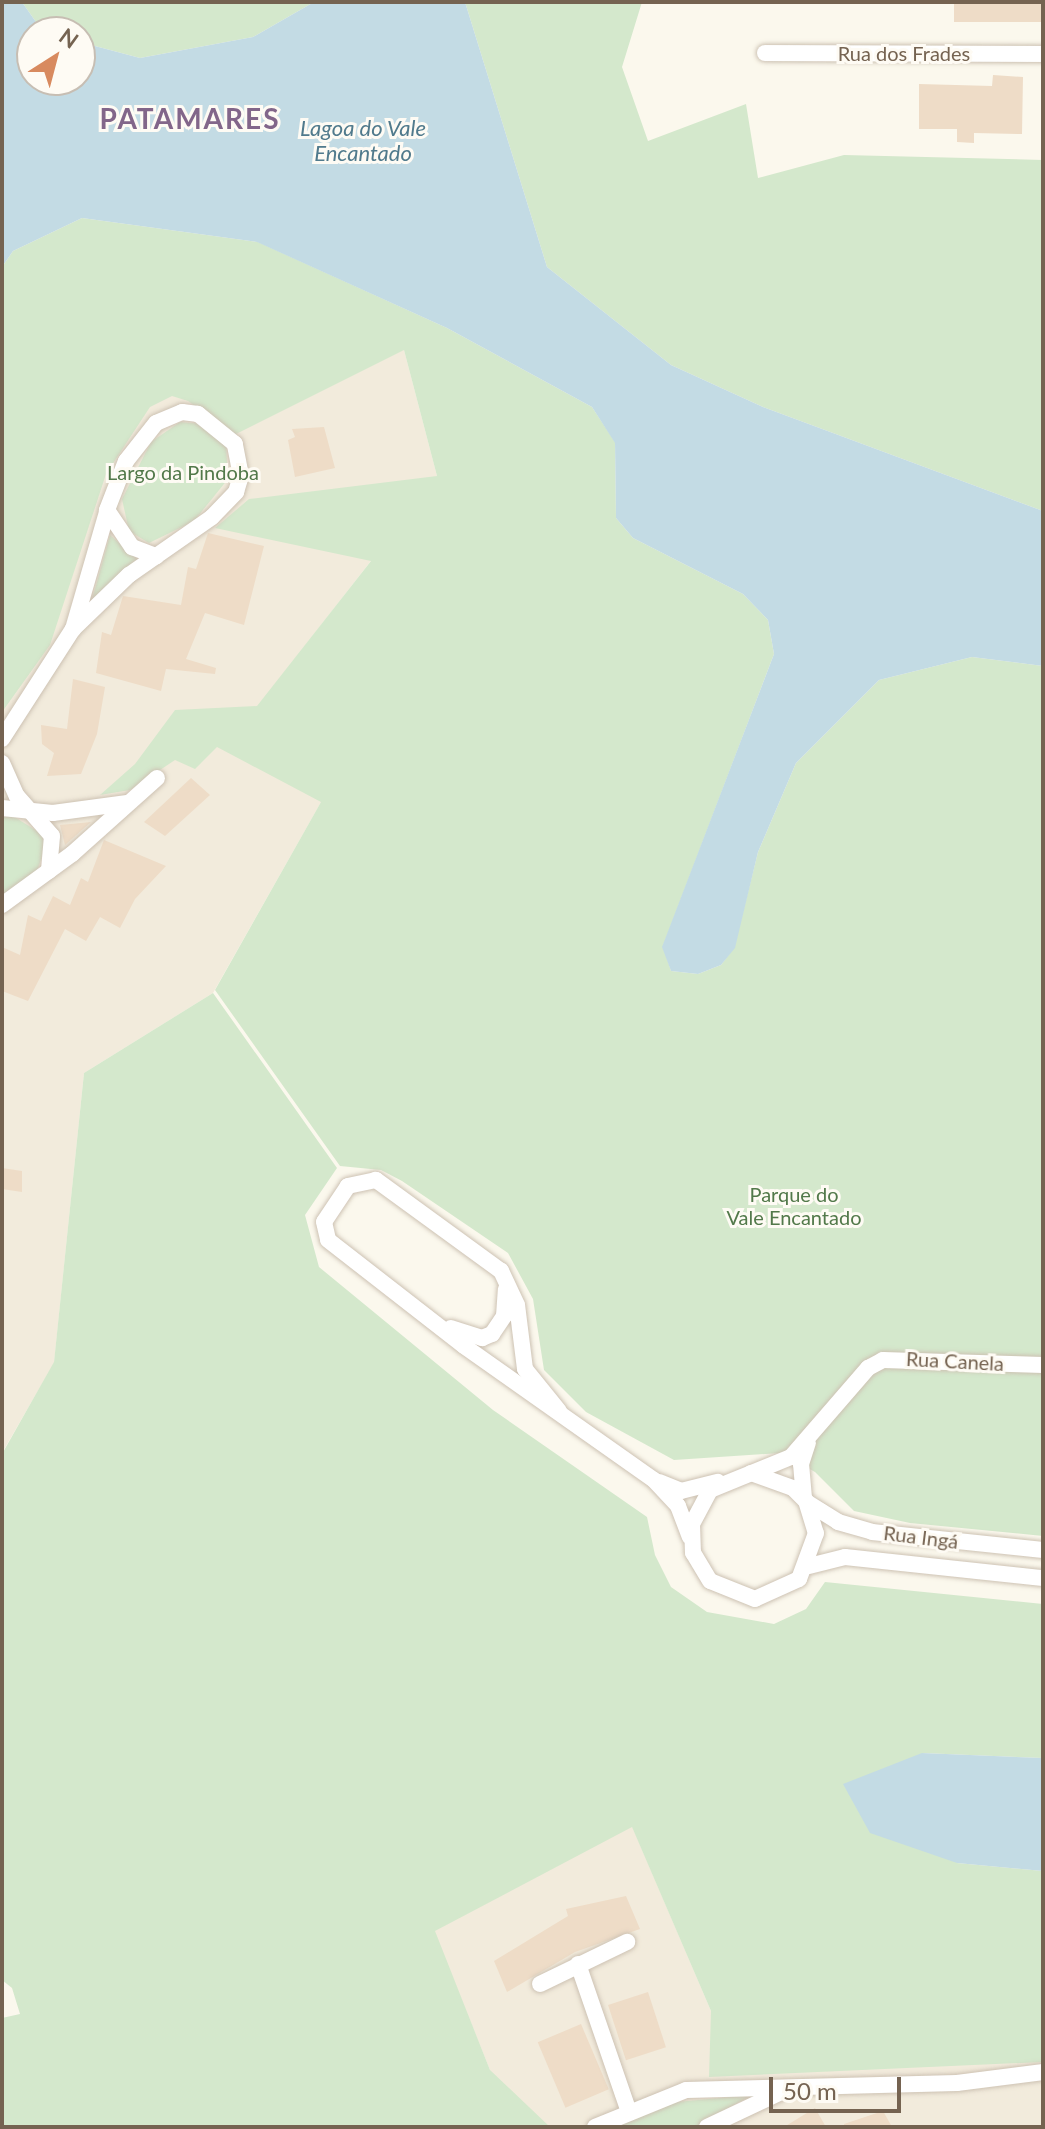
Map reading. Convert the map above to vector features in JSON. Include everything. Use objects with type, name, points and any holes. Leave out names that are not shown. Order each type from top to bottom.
[{"type":"street","name":"Rua dos Frades","points":[[765,53],[1043,54]]},
{"type":"street","points":[[2,739],[73,629],[156,556],[236,492],[240,460],[226,431],[182,412],[156,423],[126,461],[107,510],[73,629]]},
{"type":"street","points":[[107,510],[132,547],[156,556]]},
{"type":"street","points":[[2,763],[17,796],[34,813],[55,847],[49,871]]},
{"type":"street","points":[[2,905],[49,871],[157,778]]},
{"type":"street","points":[[2,808],[34,813],[128,802]]},
{"type":"street","points":[[559,1411],[525,1369],[517,1305],[507,1281],[492,1263],[389,1188],[365,1179],[348,1186],[324,1222],[328,1240],[559,1411],[654,1480],[678,1506],[700,1569],[739,1597],[772,1596],[809,1566],[816,1533],[805,1500],[781,1480],[751,1473],[681,1491],[654,1480]]},
{"type":"street","points":[[442,1324],[482,1338],[492,1334],[504,1316],[507,1281]]},
{"type":"street","name":"Rua Canela","points":[[751,1473],[782,1462],[809,1441],[868,1368],[883,1360],[1043,1365]]},
{"type":"street","name":"Rua Canela","points":[[805,1500],[801,1464],[809,1441]]},
{"type":"street","points":[[690,1537],[695,1511],[721,1481]]},
{"type":"street","name":"Rua Ingá","points":[[805,1500],[838,1522],[872,1532],[1043,1550]]},
{"type":"street","name":"Rua Ingá","points":[[809,1566],[845,1557],[1043,1578]]},
{"type":"street","points":[[540,1984],[627,1942]]},
{"type":"street","points":[[578,1964],[628,2109]]},
{"type":"street","points":[[595,2127],[628,2109],[686,2090],[957,2083],[1043,2072]]},
{"type":"street","points":[[707,2127],[794,2088]]},
{"type":"shaded area","points":[[404,350],[437,476],[258,706],[337,774],[213,993],[84,1073],[54,1363],[2,1453],[2,393]]},
{"type":"shaded area","points":[[632,1826],[711,2011],[1043,1976],[1043,2127],[400,2127],[490,2070],[434,1931]]},
{"type":"green space","points":[[22,2],[314,2],[253,37],[140,58],[96,46],[96,16],[32,16]]},
{"type":"green space","points":[[465,2],[642,2],[622,67],[648,141],[746,104],[758,178],[844,155],[1043,160],[1043,511],[763,407],[671,365],[547,267]]},
{"type":"green space","name":"Parque do Vale Encantado","points":[[82,218],[258,242],[447,328],[592,407],[615,442],[616,518],[633,538],[743,594],[768,620],[774,654],[663,946],[671,971],[698,974],[721,965],[734,948],[758,852],[796,763],[879,680],[972,657],[1043,666],[1043,1536],[910,1523],[854,1511],[815,1472],[781,1453],[674,1460],[586,1412],[544,1370],[533,1299],[508,1253],[381,1170],[340,1166],[215,990],[321,802],[217,747],[195,769],[175,760],[130,790],[100,795],[135,764],[175,710],[257,706],[371,561],[215,528],[249,499],[437,476],[404,350],[234,435],[188,401],[172,396],[150,407],[106,474],[50,645],[2,712],[2,267],[13,251]]},
{"type":"green space","name":"Largo da Pindoba","points":[[180,422],[202,424],[226,446],[228,479],[194,521],[149,543],[129,531],[122,499],[151,442]]},
{"type":"green space","points":[[110,535],[137,559],[92,600]]},
{"type":"green space","points":[[13,816],[48,838],[37,871],[2,897],[2,817]]},
{"type":"green space","points":[[213,993],[337,1168],[305,1215],[319,1267],[493,1410],[647,1517],[655,1555],[671,1587],[707,1612],[774,1624],[806,1609],[825,1582],[1043,1604],[1043,1758],[922,1753],[957,1863],[1043,1871],[1043,2062],[709,2077],[711,2011],[632,1827],[435,1931],[490,2070],[550,2127],[2,2127],[2,2018],[20,2014],[12,1988],[2,1980],[2,1454],[54,1362],[84,1073]]},
{"type":"green space","points":[[752,2095],[694,2127],[610,2127],[676,2102]]},
{"type":"water","name":"Lagoa do Vale Encantado","points":[[2,2],[22,2],[32,16],[16,16],[16,96],[96,96],[96,46],[140,58],[253,37],[314,2],[465,2],[547,267],[671,365],[763,407],[1043,511],[1043,666],[972,657],[879,680],[796,763],[758,852],[735,948],[721,965],[698,974],[671,971],[662,947],[774,654],[768,620],[743,594],[633,538],[616,518],[615,443],[592,407],[447,328],[257,242],[82,218],[13,251],[2,267]]},
{"type":"water","points":[[922,1753],[1043,1758],[1043,1871],[957,1863],[870,1833],[843,1784]]},
{"type":"building","points":[[954,2],[1043,2],[1043,22],[954,22]]},
{"type":"building","points":[[993,75],[1023,77],[1022,134],[974,133],[974,143],[957,142],[957,129],[919,129],[919,84],[992,86]]},
{"type":"building","points":[[324,427],[335,468],[295,477],[288,440],[295,437],[292,429]]},
{"type":"building","points":[[208,533],[264,546],[244,625],[205,613],[186,659],[216,668],[215,674],[166,669],[161,691],[96,673],[102,632],[111,635],[123,596],[181,605],[188,567],[196,569]]},
{"type":"building","points":[[73,679],[105,687],[97,734],[81,774],[47,776],[54,753],[42,744],[41,725],[67,729]]},
{"type":"building","points":[[191,778],[210,795],[165,836],[144,822]]},
{"type":"building","points":[[91,822],[65,845],[60,825]]},
{"type":"building","points":[[104,840],[166,866],[135,899],[120,928],[100,917],[86,941],[65,929],[28,1001],[2,991],[2,947],[20,955],[28,915],[41,921],[53,896],[70,905],[81,878],[88,882]]},
{"type":"building","points":[[2,1168],[22,1171],[22,1192],[2,1189]]},
{"type":"building","points":[[626,1896],[640,1929],[575,1952],[507,1992],[494,1961],[568,1916],[566,1909]]},
{"type":"building","points":[[648,1992],[666,2047],[626,2060],[608,2005]]},
{"type":"building","points":[[581,2024],[609,2089],[565,2108],[538,2042]]},
{"type":"building","points":[[815,2108],[826,2127],[784,2127]]},
{"type":"building","points":[[883,2111],[892,2127],[844,2127],[844,2124]]},
{"type":"district","name":"PATAMARES","points":[[190,118]]}]
